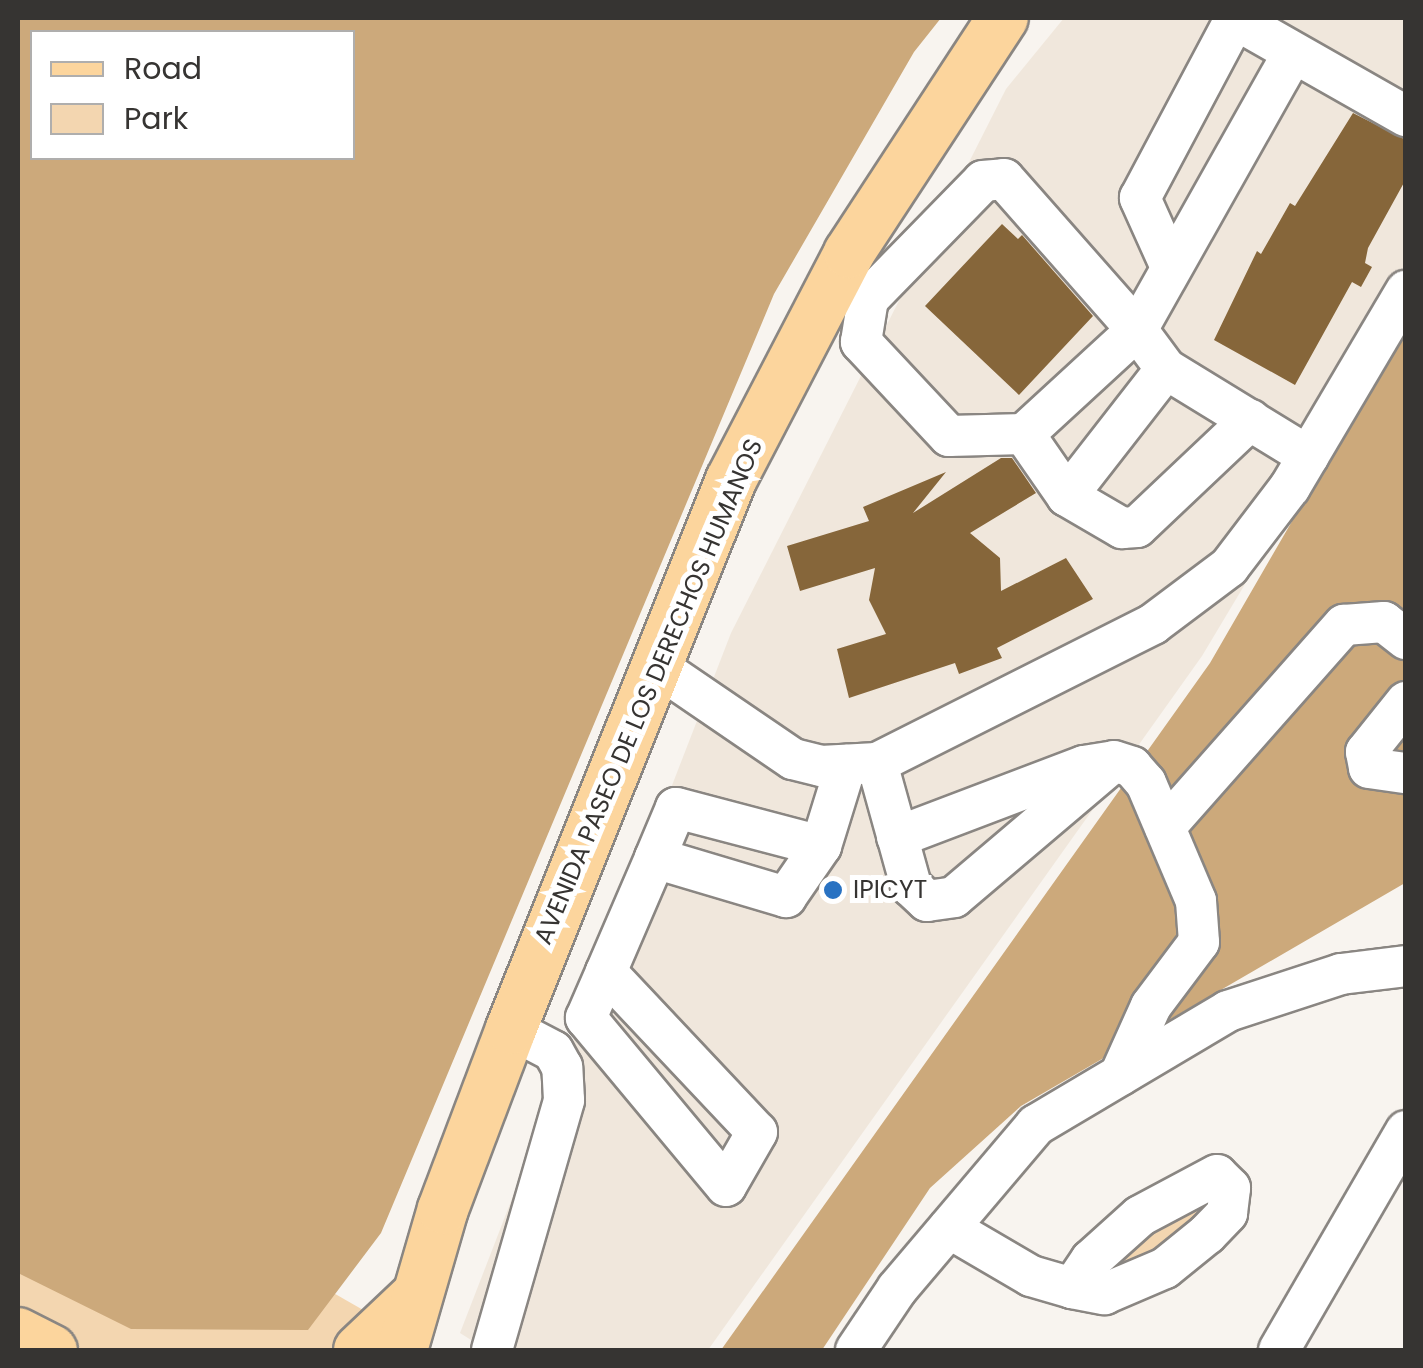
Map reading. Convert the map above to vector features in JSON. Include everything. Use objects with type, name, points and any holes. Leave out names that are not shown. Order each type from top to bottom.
[{"type":"main road","name":"AVENIDA PASEO DE LOS DERECHOS HUMANOS","points":[[402,1350],[414,1298],[511,1029],[731,480],[850,254],[1003,18]]},
{"type":"main road","points":[[359,1350],[414,1298]]},
{"type":"main road","points":[[18,1333],[52,1350]]},
{"type":"street","points":[[1171,267],[1140,198],[1235,19],[1406,116]]},
{"type":"street","points":[[1293,53],[1136,330],[1024,434],[948,436],[862,342],[868,298],[983,182],[1004,180],[1136,330],[1166,370],[1308,456]]},
{"type":"street","points":[[655,664],[793,758],[862,764],[1154,624],[1230,567],[1308,456],[1406,291]]},
{"type":"street","points":[[1068,496],[1166,370]]},
{"type":"street","points":[[1024,434],[1068,496],[1122,528],[1137,528],[1250,420]]},
{"type":"street","points":[[1165,828],[1344,625],[1384,622],[1406,639]]},
{"type":"street","points":[[1406,702],[1366,752],[1370,768],[1406,773]]},
{"type":"street","points":[[862,764],[897,837],[910,886],[927,901],[954,897],[1114,761]]},
{"type":"street","points":[[897,837],[1084,766],[1114,761],[1132,767],[1146,782],[1196,902],[1199,942],[1151,1006],[1120,1075]]},
{"type":"street","points":[[654,858],[786,897],[820,846],[862,764]]},
{"type":"street","points":[[606,972],[756,1132],[726,1186],[586,1018],[676,808],[820,846]]},
{"type":"street","points":[[856,1350],[949,1228],[1036,1125],[1228,1011],[1341,974],[1406,966]]},
{"type":"street","points":[[492,1350],[564,1100],[562,1068],[553,1051],[511,1029]]},
{"type":"street","points":[[1279,1350],[1406,1131]]},
{"type":"street","points":[[949,1228],[1031,1276],[1072,1288]]},
{"type":"shaded area","points":[[18,18],[941,18],[914,52],[774,294],[381,1233],[308,1330],[131,1329],[18,1273]]},
{"type":"shaded area","name":"IPICYT","points":[[1064,18],[1405,18],[1405,317],[1202,656],[708,1350],[487,1350],[460,1333],[731,633],[1006,89]]},
{"type":"shaded area","points":[[1405,326],[1405,883],[1021,1106],[930,1188],[822,1350],[721,1350],[1210,663]]},
{"type":"green space","points":[[18,1157],[124,1173],[433,1350],[18,1350]]},
{"type":"green space","points":[[1204,1194],[1200,1210],[1173,1243],[1100,1274]]},
{"type":"building","points":[[1353,113],[1406,140],[1406,179],[1368,248],[1365,263],[1372,267],[1361,287],[1352,282],[1295,385],[1214,340],[1257,251],[1261,254],[1290,203],[1295,206]]},
{"type":"building","points":[[1002,224],[1018,239],[1022,235],[1093,316],[1019,395],[925,306]]},
{"type":"building","points":[[1001,458],[1012,458],[1036,493],[970,533],[1000,558],[1001,591],[1066,558],[1093,599],[997,648],[1002,658],[959,674],[955,663],[849,698],[837,649],[886,634],[869,600],[875,568],[800,591],[787,546],[869,521],[863,507],[946,472],[913,513]]},
{"type":"place","name":"IPICYT","points":[[833,890]]}]
